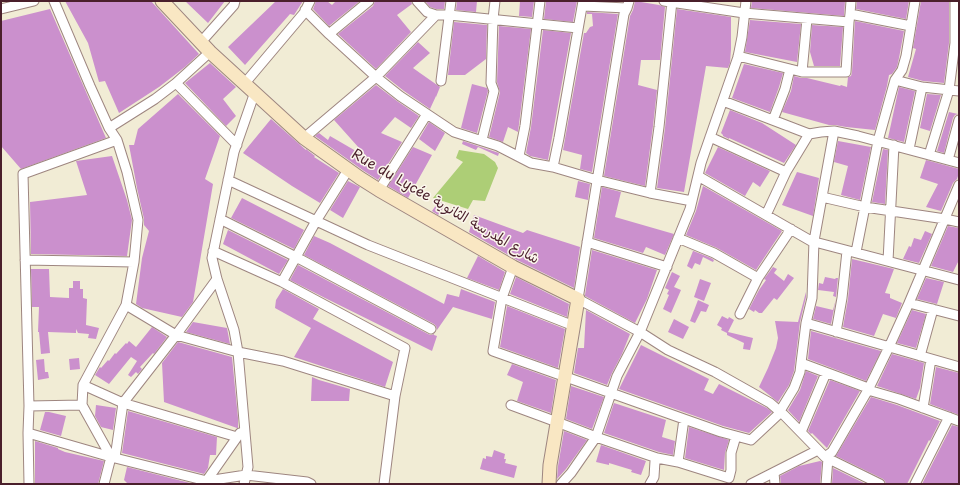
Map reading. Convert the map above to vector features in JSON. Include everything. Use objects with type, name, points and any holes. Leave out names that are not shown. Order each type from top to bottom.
[{"type":"street","points":[[1,9],[34,1]]},
{"type":"street","points":[[54,1],[108,128],[117,140],[127,172],[138,220],[134,262],[126,305],[82,385],[82,405],[113,458]]},
{"type":"street","name":"Rue du Lycée شارع المدرسة الثانوية","points":[[162,1],[210,52],[304,138],[348,170],[379,190],[513,267],[578,299],[640,332],[668,350],[722,376],[770,403],[824,455]]},
{"type":"street","points":[[201,42],[234,5],[235,1]]},
{"type":"street","points":[[244,484],[248,467],[238,352],[234,330],[217,280],[212,258],[234,152],[250,88],[310,1]]},
{"type":"street","points":[[329,34],[369,1]]},
{"type":"street","points":[[417,1],[427,12],[436,15],[493,19],[578,28]]},
{"type":"street","points":[[441,81],[451,1]]},
{"type":"street","points":[[482,140],[494,91],[491,83],[495,1]]},
{"type":"street","points":[[519,156],[525,126],[540,1]]},
{"type":"street","points":[[650,193],[659,127],[669,1],[744,13],[807,19],[850,18],[911,26]]},
{"type":"street","points":[[561,484],[571,473],[596,437],[617,376],[640,332],[690,209],[701,163],[738,56],[746,1]]},
{"type":"street","points":[[738,56],[802,72],[846,72],[851,1]]},
{"type":"street","points":[[856,252],[878,141],[896,80],[902,70],[906,56],[915,1]]},
{"type":"street","points":[[929,155],[949,90],[957,44],[955,1]]},
{"type":"street","points":[[550,484],[550,465],[564,377],[574,326],[624,14],[628,5],[583,3],[553,167]]},
{"type":"street","points":[[305,10],[376,77],[400,96],[454,132],[498,146],[531,163],[553,167],[650,193],[692,201]]},
{"type":"street","points":[[304,138],[376,77],[436,15]]},
{"type":"street","points":[[802,72],[807,19]]},
{"type":"street","points":[[108,128],[155,99],[176,83],[210,52]]},
{"type":"street","points":[[773,120],[785,89],[790,68]]},
{"type":"street","points":[[896,80],[922,87],[959,91]]},
{"type":"street","points":[[176,83],[237,144]]},
{"type":"street","points":[[909,149],[922,87]]},
{"type":"street","points":[[723,101],[809,134],[834,131],[878,141],[959,163]]},
{"type":"street","points":[[379,190],[427,114]]},
{"type":"street","points":[[948,160],[959,120]]},
{"type":"street","points":[[513,267],[502,298],[493,351],[721,432],[751,440],[781,412],[794,388],[800,372],[806,323],[812,298],[814,241],[834,131]]},
{"type":"street","points":[[766,215],[786,172],[809,134]]},
{"type":"street","points":[[710,137],[786,172]]},
{"type":"street","points":[[29,484],[29,406],[23,174],[117,140]]},
{"type":"street","points":[[888,261],[894,146]]},
{"type":"street","points":[[282,282],[316,221],[348,170]]},
{"type":"street","points":[[698,176],[814,241],[959,280]]},
{"type":"street","points":[[228,180],[368,245],[574,326]]},
{"type":"street","points":[[751,484],[774,473],[832,452],[868,389],[889,347],[959,185]]},
{"type":"street","points":[[822,197],[865,206],[945,218],[959,222]]},
{"type":"street","points":[[220,219],[296,257],[431,329]]},
{"type":"street","points":[[740,314],[758,278],[791,229]]},
{"type":"street","points":[[678,238],[714,253],[758,278]]},
{"type":"street","points":[[587,242],[667,267]]},
{"type":"street","points":[[213,251],[282,282],[406,348],[395,396],[384,484]]},
{"type":"street","points":[[836,332],[842,298],[847,251]]},
{"type":"street","points":[[25,260],[134,262]]},
{"type":"street","points":[[104,484],[113,458],[123,402],[217,280]]},
{"type":"street","points":[[909,303],[959,316]]},
{"type":"street","points":[[126,305],[176,335],[238,352],[283,361],[395,396]]},
{"type":"street","points":[[920,356],[933,309]]},
{"type":"street","points":[[806,323],[959,367]]},
{"type":"street","points":[[923,408],[931,359]]},
{"type":"street","points":[[802,363],[868,389],[959,421]]},
{"type":"street","points":[[801,432],[826,373]]},
{"type":"street","points":[[82,385],[123,402],[237,437]]},
{"type":"street","points":[[29,406],[82,405]]},
{"type":"street","points":[[511,405],[596,437],[657,458],[678,462],[731,481],[731,452],[736,436]]},
{"type":"street","points":[[915,484],[949,417]]},
{"type":"street","points":[[678,462],[684,419]]},
{"type":"street","points":[[206,482],[244,427]]},
{"type":"street","points":[[28,433],[113,458],[206,482],[246,475],[307,482],[311,484]]},
{"type":"street","points":[[824,455],[826,484]]},
{"type":"street","points":[[824,455],[880,484]]},
{"type":"street","points":[[650,484],[654,477],[655,461],[657,458]]},
{"type":"street","points":[[774,473],[775,484]]},
{"type":"green space","points":[[459,150],[484,154],[495,162],[498,168],[485,201],[473,200],[468,209],[433,198],[463,162],[456,158]]},
{"type":"building","points":[[65,1],[151,1],[199,54],[159,87],[119,113],[105,81],[99,82],[88,43]]},
{"type":"building","points":[[185,1],[225,1],[208,23]]},
{"type":"building","points":[[276,1],[303,1],[294,15],[290,14],[245,65],[228,47]]},
{"type":"building","points":[[316,1],[327,1],[332,5],[336,1],[360,1],[329,26],[313,9]]},
{"type":"building","points":[[375,1],[411,1],[412,4],[397,15],[411,32],[376,69],[338,34],[373,6]]},
{"type":"building","points":[[425,1],[445,1],[444,9],[430,7]]},
{"type":"building","points":[[457,1],[477,1],[476,12],[456,10]]},
{"type":"building","points":[[520,1],[534,1],[532,17],[519,16]]},
{"type":"building","points":[[546,1],[577,1],[573,22],[544,19]]},
{"type":"building","points":[[635,1],[665,7],[660,60],[641,60],[638,85],[657,90],[645,186],[604,176],[630,16]]},
{"type":"building","points":[[752,1],[845,1],[844,16],[751,8]]},
{"type":"building","points":[[857,1],[909,1],[906,19],[856,9]]},
{"type":"building","points":[[921,1],[949,1],[949,43],[944,83],[923,81],[908,77],[916,49],[913,48]]},
{"type":"building","points":[[50,9],[106,138],[21,169],[1,146],[1,21]]},
{"type":"building","points":[[677,9],[731,17],[731,49],[728,68],[706,66],[684,192],[657,188],[665,128]]},
{"type":"building","points":[[587,12],[618,14],[592,172],[580,169],[582,155],[563,150],[584,33],[586,33],[590,27],[593,26],[592,14],[587,14]]},
{"type":"building","points":[[750,20],[801,24],[797,62],[745,52]]},
{"type":"building","points":[[855,21],[904,31],[897,67],[892,74],[889,75],[875,130],[829,125],[782,112],[791,91],[794,76],[847,87],[848,77],[851,76],[852,72]]},
{"type":"building","points":[[454,22],[487,25],[486,59],[465,75],[448,75]]},
{"type":"building","points":[[812,25],[843,27],[840,66],[814,66],[810,52]]},
{"type":"building","points":[[499,26],[531,29],[518,132],[508,127],[503,142],[489,137],[500,92],[497,82]]},
{"type":"building","points":[[543,30],[571,33],[548,160],[530,156],[526,153],[531,127]]},
{"type":"building","points":[[418,42],[430,53],[413,68],[440,87],[430,109],[385,76]]},
{"type":"building","points":[[210,63],[236,87],[223,99],[236,116],[226,126],[185,83]]},
{"type":"building","points":[[744,64],[783,73],[770,112],[732,98]]},
{"type":"building","points":[[472,84],[487,88],[488,91],[477,133],[461,128]]},
{"type":"building","points":[[376,85],[419,116],[411,128],[395,117],[381,133],[402,142],[378,180],[315,136],[319,133],[328,140],[330,136],[368,158],[334,120]]},
{"type":"building","points":[[899,87],[915,91],[904,142],[888,138]]},
{"type":"building","points":[[178,94],[220,136],[205,179],[213,184],[193,302],[182,317],[142,308],[136,304],[142,258],[149,231],[144,225],[129,145],[134,145],[138,129]]},
{"type":"building","points":[[927,94],[941,95],[930,131],[920,128]]},
{"type":"building","points":[[730,110],[762,123],[796,145],[784,163],[723,136],[721,133]]},
{"type":"building","points":[[949,112],[958,114],[953,118],[944,153],[937,151]]},
{"type":"building","points":[[271,119],[306,150],[315,156],[314,157],[339,173],[320,203],[243,153]]},
{"type":"building","points":[[429,122],[445,133],[435,151],[419,139]]},
{"type":"building","points":[[463,141],[499,153],[498,156],[478,147],[476,150],[462,144]]},
{"type":"building","points":[[838,141],[871,147],[860,200],[841,195],[848,166],[834,162]]},
{"type":"building","points":[[413,147],[432,155],[408,198],[388,186]]},
{"type":"building","points":[[718,147],[770,171],[760,187],[753,182],[745,196],[705,173]]},
{"type":"building","points":[[883,149],[888,150],[885,204],[872,202]]},
{"type":"building","points":[[112,156],[132,220],[127,256],[31,254],[30,202],[87,195],[76,161]]},
{"type":"building","points":[[926,160],[959,169],[957,179],[953,183],[941,211],[926,207],[938,184],[920,178]]},
{"type":"building","points":[[797,172],[819,178],[813,216],[782,205]]},
{"type":"building","points":[[348,181],[360,187],[343,218],[330,210]]},
{"type":"building","points":[[578,181],[590,184],[588,200],[575,197]]},
{"type":"building","points":[[703,186],[782,231],[756,270],[717,248],[686,235],[696,211]]},
{"type":"building","points":[[602,187],[621,192],[615,217],[674,234],[665,255],[646,247],[643,253],[594,238]]},
{"type":"building","points":[[242,198],[304,230],[294,249],[231,218]]},
{"type":"building","points":[[439,201],[445,205],[438,215],[432,211]]},
{"type":"building","points":[[474,215],[523,233],[527,230],[580,247],[574,288],[517,260],[469,232]]},
{"type":"building","points":[[948,226],[959,228],[959,260],[953,272],[931,266]]},
{"type":"building","points":[[228,230],[288,260],[279,274],[223,244]]},
{"type":"building","points":[[925,231],[932,234],[919,263],[903,259],[909,246],[911,247],[914,238],[921,240]]},
{"type":"building","points":[[314,236],[330,243],[444,304],[447,294],[459,297],[461,289],[495,302],[492,319],[453,307],[437,330],[434,324],[304,255]]},
{"type":"building","points":[[686,248],[711,258],[714,260],[713,262],[703,257],[700,265],[695,263],[692,269],[687,266],[693,251]]},
{"type":"building","points":[[592,250],[657,270],[647,299],[635,323],[585,296]]},
{"type":"building","points":[[478,256],[505,272],[499,290],[467,278]]},
{"type":"building","points":[[852,259],[894,269],[885,293],[890,294],[890,298],[902,303],[896,318],[883,314],[874,336],[843,327],[848,299]]},
{"type":"building","points":[[298,265],[428,334],[434,334],[437,336],[432,351],[290,280]]},
{"type":"building","points":[[773,267],[777,269],[774,273],[784,281],[788,274],[794,278],[777,300],[774,298],[762,313],[755,310],[754,312],[749,309],[766,280],[764,279]]},
{"type":"building","points":[[31,269],[49,269],[50,297],[69,298],[69,288],[73,288],[73,281],[80,281],[80,289],[83,289],[83,298],[87,299],[86,325],[99,328],[96,339],[88,338],[89,334],[78,333],[76,329],[76,333],[48,332],[50,353],[41,354],[38,332],[39,307],[32,307]]},
{"type":"building","points":[[672,272],[680,276],[674,287],[681,290],[671,313],[663,309],[669,295],[667,294],[669,290],[665,288]]},
{"type":"building","points":[[516,277],[569,304],[567,317],[510,294]]},
{"type":"building","points":[[825,277],[835,279],[838,278],[836,297],[833,296],[834,292],[818,290],[819,283],[823,284]]},
{"type":"building","points":[[926,278],[944,282],[937,304],[917,299]]},
{"type":"building","points":[[700,279],[711,283],[704,301],[694,297]]},
{"type":"building","points":[[283,289],[319,309],[313,319],[393,362],[385,387],[294,357],[311,328],[275,308],[276,300]]},
{"type":"building","points":[[806,292],[800,322],[794,371],[789,385],[778,402],[759,387],[776,348],[778,338],[775,321],[798,322]]},
{"type":"building","points":[[836,299],[831,324],[813,319],[816,306],[833,310]]},
{"type":"building","points":[[698,300],[709,305],[706,312],[701,311],[695,323],[690,321]]},
{"type":"building","points":[[507,306],[565,329],[558,368],[500,347]]},
{"type":"building","points":[[586,310],[630,334],[607,385],[574,373],[578,348],[584,348]]},
{"type":"building","points":[[912,310],[926,314],[916,348],[897,343]]},
{"type":"building","points":[[722,316],[728,319],[729,317],[734,320],[728,332],[753,338],[750,350],[743,349],[744,343],[727,335],[727,333],[721,330],[722,328],[717,325]]},
{"type":"building","points":[[674,319],[689,327],[683,339],[668,332]]},
{"type":"building","points":[[193,322],[227,328],[230,344],[186,332]]},
{"type":"building","points":[[152,327],[167,337],[154,354],[153,353],[140,367],[142,369],[138,374],[136,372],[131,377],[128,375],[137,361],[131,357],[109,384],[95,375],[100,367],[101,368],[108,360],[109,361],[126,343],[127,344],[129,341],[136,347]]},
{"type":"building","points":[[811,331],[881,351],[866,381],[808,359]]},
{"type":"building","points":[[178,342],[232,357],[238,428],[164,402],[162,363]]},
{"type":"building","points":[[641,345],[709,379],[704,390],[713,394],[719,384],[767,408],[772,412],[749,433],[723,426],[619,389]]},
{"type":"building","points":[[892,354],[924,363],[920,388],[916,399],[877,386]]},
{"type":"building","points":[[79,358],[80,369],[70,370],[69,359]]},
{"type":"building","points":[[44,359],[45,372],[48,372],[49,378],[38,380],[36,360]]},
{"type":"building","points":[[512,364],[556,380],[551,413],[517,401],[523,382],[507,375]]},
{"type":"building","points":[[936,367],[959,373],[959,415],[930,404]]},
{"type":"building","points":[[806,371],[818,376],[799,422],[788,410],[800,390]]},
{"type":"building","points":[[312,377],[350,389],[349,401],[311,401]]},
{"type":"building","points":[[830,380],[860,391],[827,448],[808,431]]},
{"type":"building","points":[[571,386],[604,397],[592,429],[566,419]]},
{"type":"building","points":[[871,397],[940,421],[907,484],[886,484],[883,479],[836,456]]},
{"type":"building","points":[[614,403],[666,420],[662,437],[675,441],[673,455],[659,452],[604,433]]},
{"type":"building","points":[[96,405],[116,408],[113,430],[101,427],[95,416]]},
{"type":"building","points":[[128,411],[217,437],[216,455],[210,455],[208,468],[204,474],[122,453]]},
{"type":"building","points":[[45,412],[66,416],[61,436],[40,430]]},
{"type":"building","points":[[952,425],[959,427],[959,484],[922,484]]},
{"type":"building","points":[[689,427],[729,440],[725,453],[724,470],[685,458]]},
{"type":"building","points":[[564,431],[587,440],[557,479],[558,466]]},
{"type":"building","points":[[35,441],[58,448],[65,452],[104,461],[98,484],[35,484]]},
{"type":"building","points":[[601,445],[646,461],[641,475],[631,472],[632,470],[609,463],[609,465],[596,462]]},
{"type":"building","points":[[494,450],[505,454],[505,463],[517,466],[514,478],[480,469],[483,458],[486,459],[486,456],[492,457]]},
{"type":"building","points":[[820,461],[822,462],[820,484],[781,484],[780,476],[799,466]]},
{"type":"building","points":[[127,467],[194,484],[128,484],[124,480]]},
{"type":"building","points":[[833,468],[866,484],[832,484]]}]
